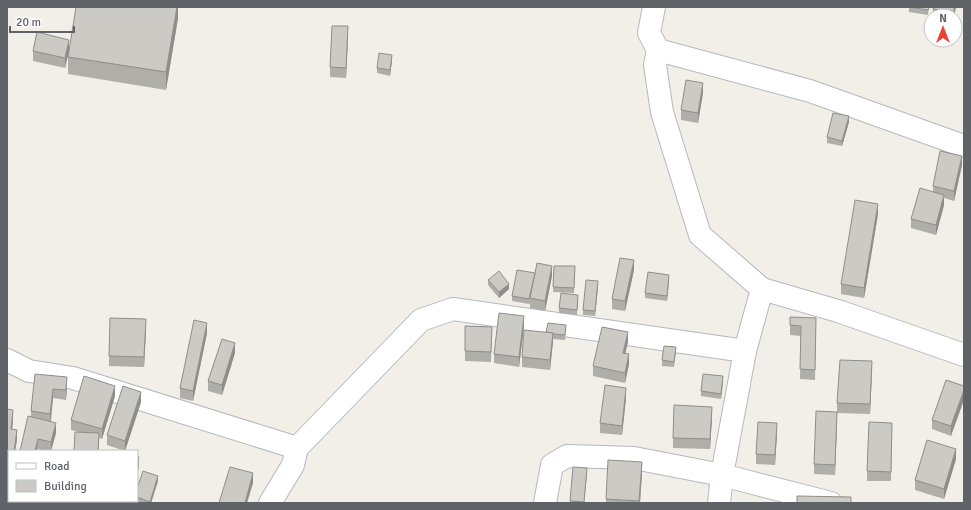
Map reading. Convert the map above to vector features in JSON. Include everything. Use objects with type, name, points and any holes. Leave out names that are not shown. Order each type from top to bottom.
[{"type":"street","points":[[654,7],[649,33],[658,50],[654,65],[662,112],[700,235],[762,289],[838,311],[964,356]]},
{"type":"street","points":[[658,50],[810,91],[964,146]]},
{"type":"street","points":[[719,503],[722,475],[745,351],[762,289]]},
{"type":"street","points":[[270,503],[293,465],[297,448],[421,320],[453,309],[745,351]]},
{"type":"street","points":[[7,360],[29,371],[73,378],[297,448]]},
{"type":"street","points":[[545,503],[552,465],[567,456],[634,458],[722,475],[831,503]]},
{"type":"building","points":[[76,7],[177,7],[166,72],[68,57]]},
{"type":"building","points":[[909,7],[929,7],[923,9]]},
{"type":"building","points":[[933,7],[954,7],[954,8]]},
{"type":"building","points":[[332,26],[348,26],[346,68],[330,67]]},
{"type":"building","points":[[37,32],[69,40],[65,58],[33,51]]},
{"type":"building","points":[[379,53],[392,55],[390,70],[377,68]]},
{"type":"building","points":[[686,80],[703,83],[698,113],[681,110]]},
{"type":"building","points":[[833,113],[849,116],[842,141],[827,137]]},
{"type":"building","points":[[940,151],[962,156],[954,191],[933,186]]},
{"type":"building","points":[[920,188],[944,195],[936,225],[911,219]]},
{"type":"building","points":[[855,200],[878,204],[864,288],[841,284]]},
{"type":"building","points":[[620,258],[634,260],[625,301],[612,299]]},
{"type":"building","points":[[537,263],[552,266],[545,301],[530,298]]},
{"type":"building","points":[[554,266],[575,266],[574,288],[553,287]]},
{"type":"building","points":[[517,270],[535,273],[529,299],[512,296]]},
{"type":"building","points":[[499,271],[509,284],[499,292],[488,280]]},
{"type":"building","points":[[648,272],[669,275],[667,296],[645,293]]},
{"type":"building","points":[[586,280],[598,281],[595,311],[583,310]]},
{"type":"building","points":[[561,293],[578,295],[577,310],[559,308]]},
{"type":"building","points":[[499,313],[524,316],[519,357],[494,354]]},
{"type":"building","points":[[790,317],[816,318],[815,370],[800,369],[801,326],[790,325]]},
{"type":"building","points":[[110,318],[146,319],[144,357],[109,356]]},
{"type":"building","points":[[194,320],[207,323],[193,391],[180,388]]},
{"type":"building","points":[[548,323],[566,325],[565,335],[546,332]]},
{"type":"building","points":[[465,326],[492,327],[491,352],[465,351]]},
{"type":"building","points":[[602,327],[628,332],[623,353],[629,354],[625,373],[593,366]]},
{"type":"building","points":[[524,330],[553,333],[550,360],[522,357]]},
{"type":"building","points":[[222,339],[235,343],[222,385],[208,381]]},
{"type":"building","points":[[664,346],[676,347],[674,362],[662,360]]},
{"type":"building","points":[[840,360],[872,361],[870,404],[837,403]]},
{"type":"building","points":[[35,374],[67,377],[66,390],[53,389],[50,414],[31,411]]},
{"type":"building","points":[[703,374],[723,376],[721,394],[701,391]]},
{"type":"building","points":[[84,376],[115,386],[102,429],[71,420]]},
{"type":"building","points":[[946,380],[964,386],[964,390],[951,426],[932,420]]},
{"type":"building","points":[[605,385],[626,388],[622,426],[600,423]]},
{"type":"building","points":[[123,386],[141,392],[125,441],[107,435]]},
{"type":"building","points":[[674,405],[712,407],[710,439],[673,438]]},
{"type":"building","points":[[7,409],[13,410],[11,429],[17,430],[14,450],[8,450],[7,455]]},
{"type":"building","points":[[816,411],[837,412],[835,465],[814,464]]},
{"type":"building","points":[[28,416],[56,423],[51,442],[38,439],[35,450],[20,450]]},
{"type":"building","points":[[758,422],[777,423],[775,455],[756,454]]},
{"type":"building","points":[[869,422],[892,423],[891,472],[867,471]]},
{"type":"building","points":[[75,432],[99,433],[98,450],[74,450]]},
{"type":"building","points":[[927,440],[956,449],[944,489],[915,480]]},
{"type":"building","points":[[608,460],[642,462],[639,501],[606,499]]},
{"type":"building","points":[[230,467],[253,473],[245,503],[219,503]]},
{"type":"building","points":[[573,467],[587,468],[584,502],[570,501]]},
{"type":"building","points":[[143,471],[158,476],[150,502],[138,497],[138,486]]},
{"type":"building","points":[[797,496],[851,497],[851,503],[797,503]]}]
